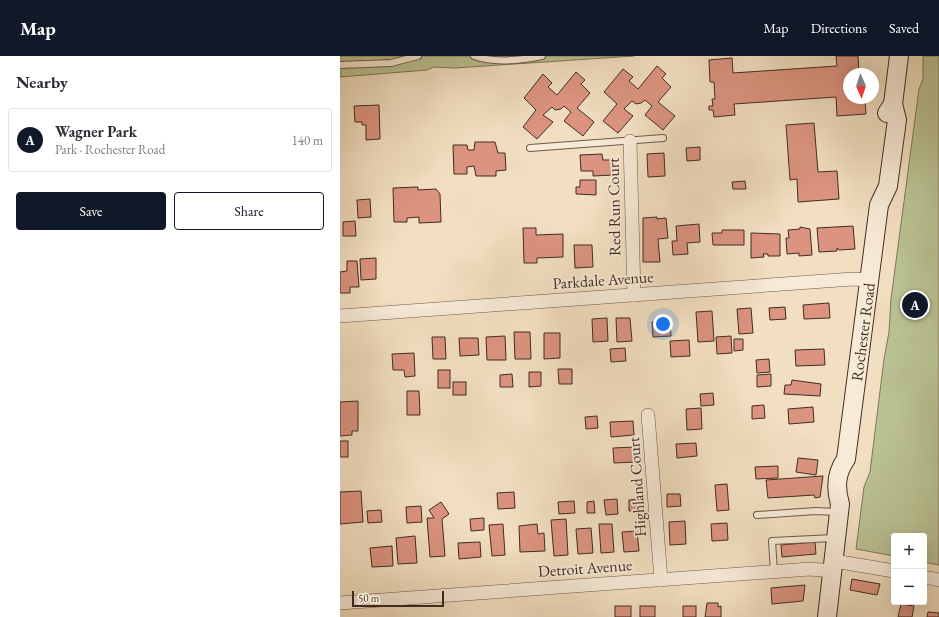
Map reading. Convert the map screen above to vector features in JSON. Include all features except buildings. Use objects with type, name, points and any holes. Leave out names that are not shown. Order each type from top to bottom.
[{"type":"main road","name":"Rochester Road","points":[[827,617],[839,508],[848,492],[850,478],[850,472],[846,459],[879,205],[888,186],[897,120],[893,104],[899,56]]},
{"type":"street","name":"Red Run Court","points":[[630,142],[634,295]]},
{"type":"street","name":"Parkdale Avenue","points":[[340,316],[853,279],[869,280]]},
{"type":"street","name":"Highland Court","points":[[648,415],[661,580]]},
{"type":"street","name":"Detroit Avenue","points":[[340,603],[774,572],[833,566],[891,571]]},
{"type":"street","points":[[927,578],[939,580]]},
{"type":"lane","points":[[340,66],[390,63],[418,56]]},
{"type":"lane","points":[[474,56],[480,58],[512,59],[542,56]]},
{"type":"lane","points":[[530,148],[630,142],[663,138]]},
{"type":"lane","points":[[757,514],[816,511],[839,508]]},
{"type":"lane","points":[[774,572],[772,541],[836,538]]},
{"type":"green space","points":[[340,56],[634,56],[455,68],[434,67],[427,70],[340,77]]},
{"type":"green space","points":[[923,56],[939,56],[939,565],[927,563],[927,533],[891,533],[891,555],[856,549],[864,487],[870,472],[919,89],[923,79]]},
{"type":"place","name":"Wagner Park","points":[[915,305]]}]
